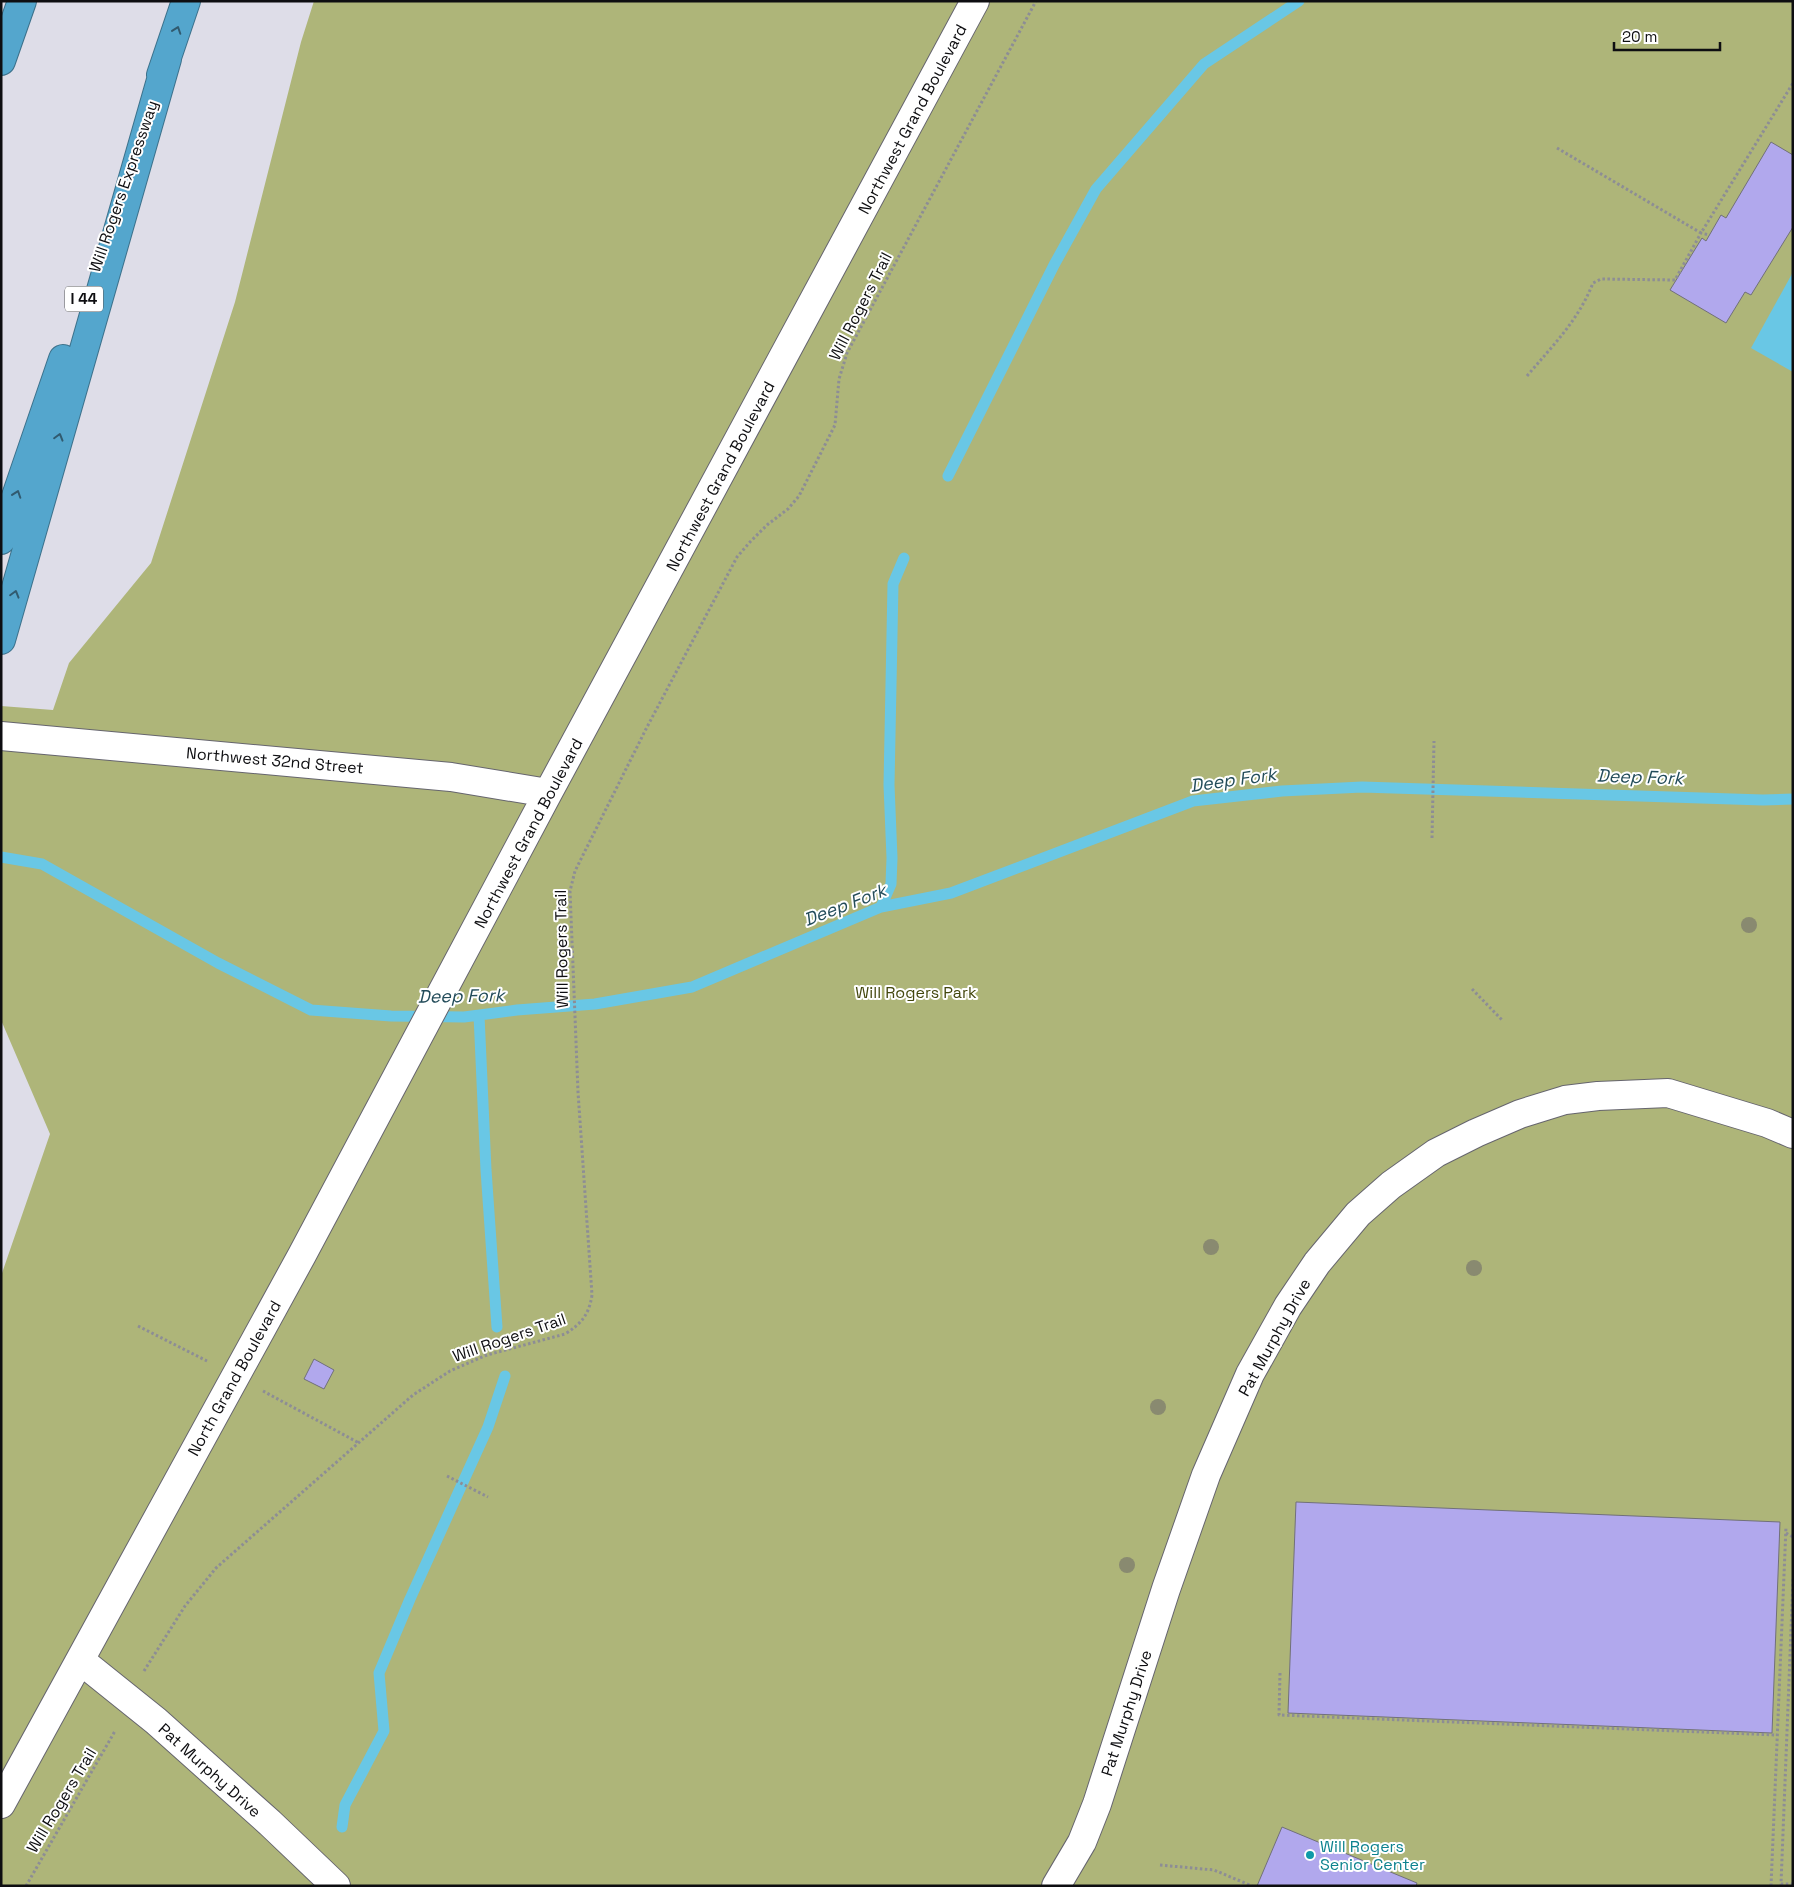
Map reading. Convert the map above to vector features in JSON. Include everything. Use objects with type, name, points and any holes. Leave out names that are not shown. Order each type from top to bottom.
[{"type":"highway","points":[[1,61],[22,1]]},
{"type":"highway","name":"Will Rogers Expressway","points":[[1,540],[186,1]]},
{"type":"highway","points":[[1,640],[167,59]]},
{"type":"street","name":"Northwest Grand Boulevard","points":[[465,951],[548,793],[975,1]]},
{"type":"street","name":"Northwest 32nd Street","points":[[1,736],[451,777],[548,793]]},
{"type":"street","name":"North Grand Boulevard","points":[[1,1804],[302,1255],[465,951]]},
{"type":"street","name":"Pat Murphy Drive","points":[[1056,1886],[1082,1842],[1097,1804],[1166,1589],[1200,1492],[1250,1374],[1288,1306],[1317,1263],[1358,1214],[1391,1185],[1436,1153],[1520,1114],[1565,1100],[1618,1095],[1668,1094],[1750,1118],[1793,1134]]},
{"type":"street","name":"Pat Murphy Drive","points":[[80,1660],[156,1721],[336,1886]]},
{"type":"path","name":"Will Rogers Trail","points":[[143,1673],[185,1606],[216,1568],[413,1395],[450,1371],[487,1355],[565,1334],[586,1318],[592,1295],[578,1092],[570,890],[574,871],[738,557],[767,525],[788,509],[799,496],[835,426],[839,379],[847,353],[1036,1]]},
{"type":"path","points":[[1527,376],[1575,319],[1586,301],[1593,283],[1601,279],[1675,280],[1793,83]]},
{"type":"path","points":[[1557,148],[1702,233],[1709,235]]},
{"type":"path","points":[[1432,838],[1434,741]]},
{"type":"path","points":[[1472,989],[1503,1021]]},
{"type":"path","points":[[138,1326],[212,1364]]},
{"type":"path","points":[[257,1388],[359,1443]]},
{"type":"path","points":[[447,1476],[488,1497]]},
{"type":"path","points":[[1771,1886],[1786,1527]]},
{"type":"path","points":[[1786,1533],[1793,1538]]},
{"type":"path","points":[[1793,1579],[1781,1884],[1793,1884]]},
{"type":"path","points":[[1280,1673],[1279,1715],[1777,1735]]},
{"type":"path","name":"Will Rogers Trail","points":[[26,1886],[118,1726]]},
{"type":"path","points":[[1160,1865],[1214,1870],[1252,1886]]},
{"type":"green space","name":"Will Rogers Park","points":[[314,1],[1793,1],[1793,1886],[1,1886],[1,1276],[50,1134],[1,1020],[1,706],[53,710],[69,663],[151,563],[235,302],[301,42]]},
{"type":"water","points":[[1793,272],[1793,372],[1751,348]]},
{"type":"building","points":[[1771,142],[1793,155],[1793,227],[1751,295],[1745,292],[1726,323],[1670,290],[1702,238],[1706,241],[1721,215],[1726,218]]},
{"type":"building","points":[[314,1359],[334,1370],[324,1389],[304,1379]]},
{"type":"building","points":[[1296,1502],[1780,1522],[1772,1733],[1288,1713]]},
{"type":"building","name":"Will Rogers Senior Center","points":[[1282,1827],[1417,1883],[1416,1886],[1257,1886]]},
{"type":"waterway","points":[[948,476],[1054,265],[1096,189],[1204,64],[1299,1]]},
{"type":"waterway","points":[[881,907],[891,884],[892,858],[889,785],[893,584],[904,558]]},
{"type":"waterway","name":"Deep Fork","points":[[1,857],[42,864],[218,963],[311,1010],[391,1016],[464,1017],[517,1010],[595,1004],[692,987],[881,907],[951,893],[1193,801],[1282,791],[1362,787],[1763,800],[1793,799]]},
{"type":"waterway","points":[[479,1015],[486,1170],[497,1327]]},
{"type":"waterway","points":[[342,1827],[345,1805],[384,1731],[379,1673],[410,1599],[488,1427],[505,1376]]},
{"type":"place","name":"Will Rogers Senior Center","points":[[1310,1855]]}]
